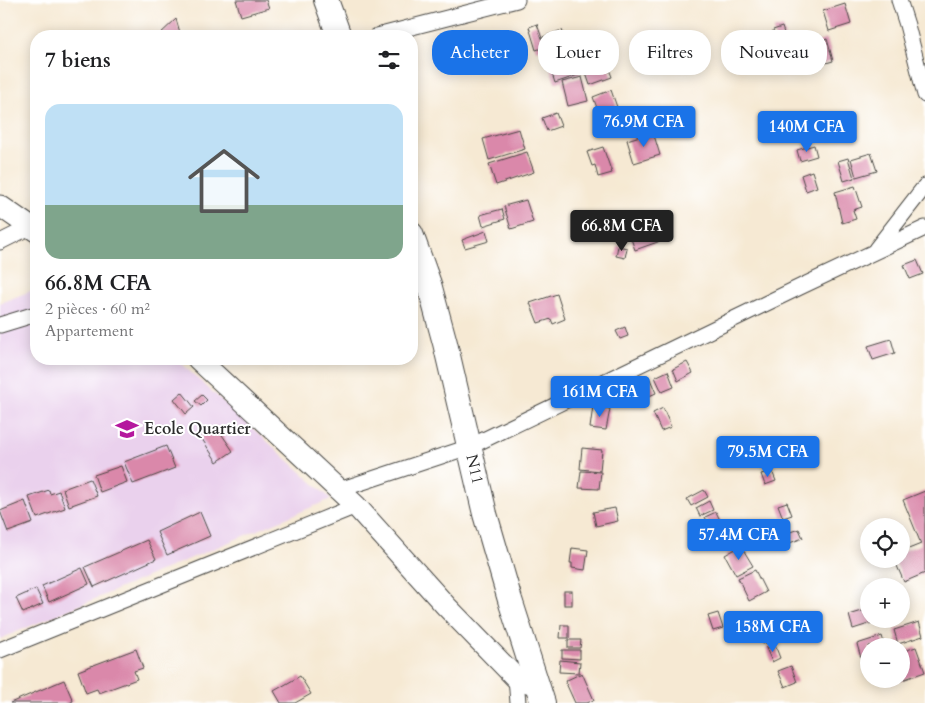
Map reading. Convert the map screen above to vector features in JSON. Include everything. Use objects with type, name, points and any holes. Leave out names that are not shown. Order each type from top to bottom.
[{"type":"main road","points":[[326,0],[338,30]]},
{"type":"main road","points":[[0,206],[30,227]]},
{"type":"main road","name":"N11","points":[[418,253],[429,284],[445,343],[485,514],[510,600],[532,689]]},
{"type":"main road","points":[[204,365],[356,506],[446,606],[532,689]]},
{"type":"street","points":[[400,30],[517,0]]},
{"type":"street","points":[[899,0],[925,95]]},
{"type":"street","points":[[874,252],[925,186]]},
{"type":"street","points":[[339,490],[469,447],[563,400],[925,228]]},
{"type":"street","points":[[0,242],[30,230]]},
{"type":"street","points":[[0,325],[30,316]]},
{"type":"street","points":[[0,650],[356,506]]},
{"type":"street","points":[[518,703],[532,689]]},
{"type":"shaded area","name":"Ecole Quartier","points":[[30,291],[30,365],[183,365],[331,499],[0,639],[0,303]]},
{"type":"building","points":[[236,0],[266,0],[269,8],[241,16]]},
{"type":"building","points":[[845,4],[851,24],[829,31],[823,11]]},
{"type":"building","points":[[176,19],[179,30],[164,30]]},
{"type":"building","points":[[537,24],[539,30],[538,49],[536,50],[529,27]]},
{"type":"building","points":[[827,39],[833,61],[827,63]]},
{"type":"building","points":[[552,75],[578,75],[555,83]]},
{"type":"building","points":[[587,75],[611,75],[612,77],[590,85]]},
{"type":"building","points":[[582,77],[588,101],[568,106],[562,82]]},
{"type":"building","points":[[611,90],[618,110],[600,116],[593,97]]},
{"type":"building","points":[[556,113],[561,126],[547,131],[542,118]]},
{"type":"building","points":[[519,129],[525,149],[489,160],[483,139]]},
{"type":"building","points":[[653,132],[660,155],[634,163],[627,140]]},
{"type":"building","points":[[814,145],[817,156],[800,161],[797,150]]},
{"type":"building","points":[[603,147],[612,173],[598,177],[595,165],[592,166],[587,152]]},
{"type":"building","points":[[527,152],[534,172],[496,185],[489,164]]},
{"type":"building","points":[[871,153],[877,171],[856,177],[851,159]]},
{"type":"building","points":[[848,158],[854,178],[844,181],[838,161]]},
{"type":"building","points":[[812,171],[817,187],[806,191],[801,175]]},
{"type":"building","points":[[855,186],[862,207],[853,210],[856,219],[842,223],[835,192]]},
{"type":"building","points":[[526,200],[533,222],[511,229],[504,206]]},
{"type":"building","points":[[502,209],[505,219],[483,226],[480,215]]},
{"type":"building","points":[[660,222],[666,239],[635,250],[629,233]]},
{"type":"building","points":[[486,231],[489,241],[465,248],[462,240]]},
{"type":"building","points":[[618,246],[627,248],[625,258],[616,256]]},
{"type":"building","points":[[917,260],[923,274],[910,279],[904,265]]},
{"type":"building","points":[[557,294],[565,319],[553,324],[551,319],[538,323],[530,303]]},
{"type":"building","points":[[625,327],[628,336],[620,339],[616,331]]},
{"type":"building","points":[[891,339],[895,353],[873,360],[868,346]]},
{"type":"building","points":[[687,362],[693,373],[678,381],[673,369]]},
{"type":"building","points":[[668,371],[674,387],[662,392],[655,377]]},
{"type":"building","points":[[650,379],[656,393],[638,401],[631,387]]},
{"type":"building","points":[[182,392],[194,407],[186,414],[174,399]]},
{"type":"building","points":[[202,395],[207,400],[201,406],[195,401]]},
{"type":"building","points":[[593,406],[610,409],[606,430],[590,428]]},
{"type":"building","points":[[663,408],[671,427],[661,431],[653,413]]},
{"type":"building","points":[[216,426],[233,451],[217,462],[200,436]]},
{"type":"building","points":[[166,446],[175,468],[133,484],[124,462]]},
{"type":"building","points":[[582,448],[602,450],[600,471],[580,469]]},
{"type":"building","points":[[121,466],[127,482],[100,492],[94,475]]},
{"type":"building","points":[[581,471],[601,472],[599,489],[579,488]]},
{"type":"building","points":[[772,471],[776,481],[765,485],[761,474]]},
{"type":"building","points":[[90,479],[97,496],[69,506],[63,489]]},
{"type":"building","points":[[49,490],[50,494],[59,491],[65,508],[37,518],[29,497]]},
{"type":"building","points":[[704,490],[708,497],[691,506],[687,499]]},
{"type":"building","points":[[925,491],[925,573],[910,579],[902,578],[898,568],[910,568],[910,548],[921,544],[903,500]]},
{"type":"building","points":[[25,501],[33,523],[8,532],[0,511]]},
{"type":"building","points":[[709,501],[713,510],[700,516],[696,508]]},
{"type":"building","points":[[787,502],[792,515],[783,518],[778,505]]},
{"type":"building","points":[[615,508],[618,521],[596,526],[593,512]]},
{"type":"building","points":[[200,512],[210,536],[167,555],[157,532]]},
{"type":"building","points":[[716,512],[728,536],[711,544],[702,528],[709,525],[705,517]]},
{"type":"building","points":[[799,529],[803,538],[787,544],[784,534]]},
{"type":"building","points":[[147,540],[156,559],[94,587],[85,567]]},
{"type":"building","points":[[741,546],[753,566],[736,575],[725,555]]},
{"type":"building","points":[[572,548],[588,550],[585,570],[572,568],[572,563],[570,563]]},
{"type":"building","points":[[82,568],[89,584],[49,602],[42,586]]},
{"type":"building","points":[[755,570],[766,592],[749,601],[738,578]]},
{"type":"building","points":[[36,589],[43,604],[23,613],[16,598]]},
{"type":"building","points":[[564,591],[572,591],[572,605],[564,605]]},
{"type":"building","points":[[860,612],[860,627],[853,629],[849,615]]},
{"type":"building","points":[[718,613],[723,628],[713,631],[708,616]]},
{"type":"building","points":[[919,622],[923,636],[910,640],[910,638],[896,638],[894,630],[910,628],[910,625]]},
{"type":"building","points":[[561,625],[569,625],[569,638],[560,638]]},
{"type":"building","points":[[770,630],[774,640],[763,644],[759,635]]},
{"type":"building","points":[[568,640],[581,640],[580,648],[568,648]]},
{"type":"building","points":[[860,643],[860,654],[857,644]]},
{"type":"building","points":[[775,645],[780,658],[772,662],[766,648]]},
{"type":"building","points":[[916,647],[925,672],[910,677],[910,649]]},
{"type":"building","points":[[136,649],[143,668],[134,671],[137,679],[99,693],[97,689],[86,693],[78,671]]},
{"type":"building","points":[[562,650],[580,650],[580,659],[562,658]]},
{"type":"building","points":[[560,660],[580,662],[579,673],[559,672]]},
{"type":"building","points":[[791,666],[797,682],[785,687],[778,671]]},
{"type":"building","points":[[582,673],[594,700],[587,703],[575,703],[565,681]]},
{"type":"building","points":[[300,676],[311,694],[295,703],[281,703],[274,691]]},
{"type":"building","points":[[64,680],[73,701],[69,703],[10,703]]},
{"type":"place","name":"Ecole Quartier","points":[[127,429]]}]
